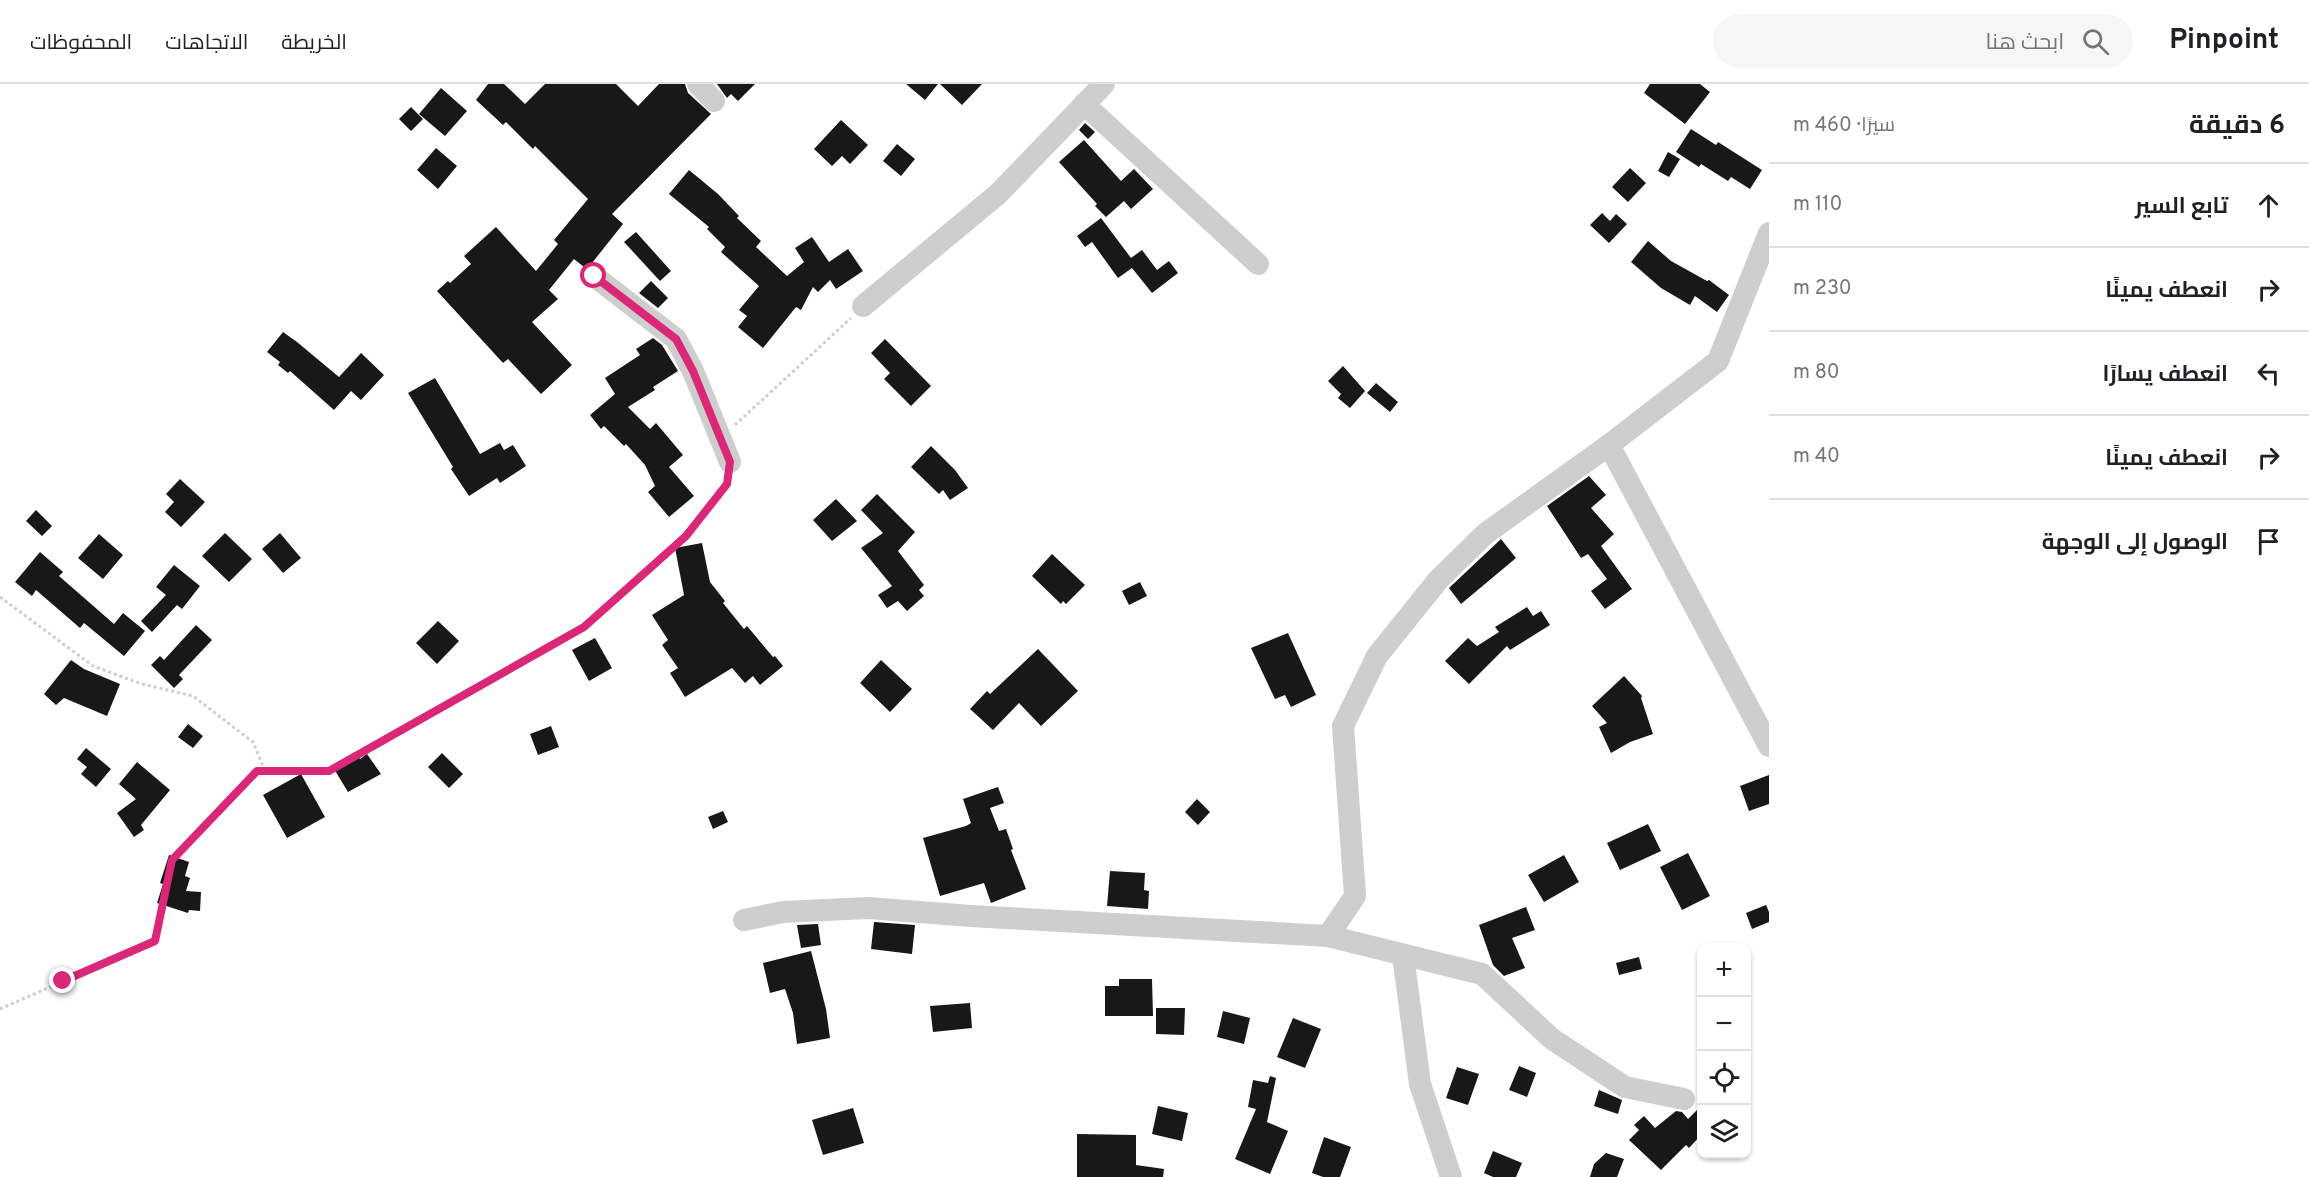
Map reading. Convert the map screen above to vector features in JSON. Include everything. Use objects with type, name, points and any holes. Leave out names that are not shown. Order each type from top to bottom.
[{"type":"street","points":[[698,84],[714,101]]},
{"type":"street","points":[[864,306],[998,194],[1104,84]]},
{"type":"street","points":[[1084,104],[1258,264]]},
{"type":"street","points":[[1328,936],[1355,896],[1343,726],[1377,656],[1439,579],[1485,534],[1609,445],[1718,361],[1769,233]]},
{"type":"street","points":[[594,276],[676,339],[693,371],[730,462]]},
{"type":"street","points":[[1609,445],[1769,746]]},
{"type":"street","points":[[744,920],[783,912],[868,908],[983,917],[1328,936],[1482,974],[1552,1039],[1624,1087],[1684,1100]]},
{"type":"street","points":[[1403,955],[1420,1084],[1451,1177]]},
{"type":"path","points":[[734,426],[864,306]]},
{"type":"path","points":[[0,1009],[155,941],[172,860],[257,771],[329,771],[584,627],[686,536],[727,484],[730,462]]},
{"type":"path","points":[[0,597],[93,666],[142,684],[194,696],[253,742],[265,771]]},
{"type":"building","points":[[488,84],[504,84],[525,104],[545,84],[616,84],[638,106],[659,84],[685,84],[688,93],[711,114],[612,214],[623,224],[592,263],[584,267],[574,259],[549,290],[558,299],[532,322],[572,365],[541,394],[508,359],[503,363],[437,291],[448,281],[450,283],[471,264],[464,256],[496,227],[536,271],[558,244],[554,240],[588,199],[535,146],[533,149],[506,122],[503,125],[476,100]]},
{"type":"building","points":[[717,84],[755,84],[738,101],[731,94],[727,98]]},
{"type":"building","points":[[906,84],[938,84],[925,100]]},
{"type":"building","points":[[940,84],[982,84],[962,105]]},
{"type":"building","points":[[1650,84],[1700,84],[1710,92],[1685,124],[1644,93]]},
{"type":"building","points":[[441,88],[467,111],[445,136],[419,114]]},
{"type":"building","points":[[411,107],[423,119],[411,131],[399,119]]},
{"type":"building","points":[[841,120],[868,145],[850,164],[842,156],[832,166],[814,149]]},
{"type":"building","points":[[1085,123],[1095,132],[1088,139],[1079,130]]},
{"type":"building","points":[[1691,129],[1716,145],[1718,142],[1762,170],[1750,189],[1731,177],[1728,181],[1701,164],[1699,167],[1676,152]]},
{"type":"building","points":[[1084,140],[1121,181],[1134,169],[1153,189],[1131,209],[1124,201],[1106,217],[1059,162]]},
{"type":"building","points":[[897,144],[915,159],[901,176],[883,161]]},
{"type":"building","points":[[436,148],[457,166],[438,189],[417,170]]},
{"type":"building","points":[[1668,152],[1680,159],[1669,177],[1658,171]]},
{"type":"building","points":[[1630,168],[1646,183],[1628,202],[1612,187]]},
{"type":"building","points":[[689,170],[718,194],[739,216],[737,218],[761,241],[756,247],[787,276],[804,262],[795,248],[812,237],[829,262],[848,249],[863,271],[836,289],[830,280],[818,292],[813,287],[801,310],[796,307],[763,348],[738,327],[747,316],[739,310],[759,286],[721,252],[725,247],[707,229],[709,227],[669,194]]},
{"type":"building","points":[[1602,213],[1610,221],[1616,214],[1627,224],[1609,243],[1590,225]]},
{"type":"building","points":[[1101,218],[1131,258],[1142,250],[1157,270],[1169,261],[1178,273],[1152,293],[1132,268],[1118,278],[1092,242],[1085,247],[1077,236]]},
{"type":"building","points":[[636,232],[671,271],[660,281],[624,242]]},
{"type":"building","points":[[1648,241],[1671,261],[1709,280],[1729,295],[1717,312],[1695,296],[1690,305],[1661,288],[1631,262]]},
{"type":"building","points":[[651,281],[668,298],[658,308],[639,293]]},
{"type":"building","points":[[283,332],[339,377],[361,353],[384,375],[361,400],[351,391],[334,410],[290,371],[288,373],[278,365],[280,362],[267,352]]},
{"type":"building","points":[[653,338],[662,345],[678,371],[653,387],[655,390],[628,407],[650,429],[656,423],[683,455],[669,467],[694,496],[669,517],[648,492],[655,486],[645,465],[626,444],[624,446],[604,426],[601,429],[590,415],[615,394],[605,378],[640,355],[636,349]]},
{"type":"building","points":[[885,339],[931,386],[911,406],[884,379],[890,373],[871,353]]},
{"type":"building","points":[[1343,366],[1365,391],[1350,408],[1338,398],[1341,394],[1328,381]]},
{"type":"building","points":[[435,378],[480,454],[500,443],[504,450],[513,445],[526,466],[500,483],[497,478],[469,496],[408,393]]},
{"type":"building","points":[[1376,383],[1398,402],[1390,412],[1367,393]]},
{"type":"building","points":[[931,446],[955,470],[968,488],[950,500],[943,490],[939,494],[911,467]]},
{"type":"building","points":[[1589,476],[1606,495],[1591,508],[1614,534],[1601,546],[1632,589],[1605,609],[1591,591],[1607,579],[1588,554],[1581,558],[1547,506]]},
{"type":"building","points":[[180,479],[205,502],[181,527],[165,512],[174,502],[166,494]]},
{"type":"building","points":[[877,494],[915,532],[898,551],[924,585],[919,590],[924,596],[907,611],[898,601],[887,608],[878,595],[892,586],[861,548],[883,533],[861,510]]},
{"type":"building","points":[[836,499],[857,521],[832,541],[813,520]]},
{"type":"building","points":[[36,510],[52,526],[42,536],[26,521]]},
{"type":"building","points":[[225,533],[252,559],[229,582],[202,556]]},
{"type":"building","points":[[280,533],[301,558],[283,573],[262,549]]},
{"type":"building","points":[[99,534],[123,555],[103,579],[78,558]]},
{"type":"building","points":[[1501,539],[1516,558],[1461,604],[1449,588]]},
{"type":"building","points":[[702,543],[710,582],[725,601],[723,603],[744,629],[747,626],[783,666],[760,685],[753,676],[745,683],[732,668],[685,697],[670,673],[678,668],[662,645],[668,640],[652,615],[684,595],[675,548]]},
{"type":"building","points":[[40,552],[63,572],[59,576],[114,624],[123,613],[145,631],[124,656],[84,623],[80,628],[36,590],[32,596],[15,582]]},
{"type":"building","points":[[1052,554],[1085,585],[1066,604],[1063,601],[1061,604],[1032,576]]},
{"type":"building","points":[[174,565],[200,586],[182,609],[177,605],[152,632],[141,621],[166,595],[156,587]]},
{"type":"building","points":[[1140,582],[1147,596],[1129,605],[1122,591]]},
{"type":"building","points":[[1527,607],[1533,616],[1541,611],[1550,625],[1510,650],[1507,646],[1469,684],[1445,661],[1468,638],[1477,646],[1499,632],[1495,627]]},
{"type":"building","points":[[438,621],[459,641],[437,664],[416,643]]},
{"type":"building","points":[[196,625],[212,640],[179,675],[183,679],[174,688],[151,665],[160,656],[164,660]]},
{"type":"building","points":[[1288,633],[1316,695],[1291,707],[1285,695],[1275,699],[1251,648]]},
{"type":"building","points":[[595,638],[612,668],[589,681],[572,650]]},
{"type":"building","points":[[1038,649],[1078,691],[1041,726],[1019,703],[993,730],[970,709],[987,691],[990,694]]},
{"type":"building","points":[[71,660],[84,669],[120,684],[107,716],[64,698],[56,705],[44,694]]},
{"type":"building","points":[[881,660],[912,689],[890,712],[860,683]]},
{"type":"building","points":[[1624,676],[1642,696],[1653,734],[1630,742],[1611,753],[1599,727],[1607,723],[1592,706]]},
{"type":"building","points":[[188,724],[203,736],[193,748],[178,737]]},
{"type":"building","points":[[551,726],[559,747],[538,755],[530,734]]},
{"type":"building","points":[[86,748],[111,769],[96,787],[81,774],[87,767],[77,759]]},
{"type":"building","points":[[442,753],[463,774],[449,788],[428,767]]},
{"type":"building","points":[[367,754],[381,774],[348,792],[334,769],[358,755],[360,759]]},
{"type":"building","points":[[137,762],[170,790],[141,825],[144,830],[134,837],[117,813],[136,799],[119,784]]},
{"type":"building","points":[[301,774],[325,817],[287,838],[263,795]]},
{"type":"building","points":[[1769,775],[1769,804],[1749,811],[1740,786]]},
{"type":"building","points":[[998,787],[1004,803],[990,808],[999,831],[1006,829],[1013,849],[1011,850],[1026,889],[991,903],[984,883],[940,896],[923,838],[971,823],[963,799]]},
{"type":"building","points":[[1197,799],[1210,812],[1198,825],[1185,812]]},
{"type":"building","points":[[723,811],[728,822],[713,829],[708,817]]},
{"type":"building","points":[[1648,824],[1661,851],[1620,870],[1607,843]]},
{"type":"building","points":[[1688,853],[1710,896],[1682,910],[1660,867]]},
{"type":"building","points":[[169,855],[189,862],[185,876],[190,878],[186,891],[201,892],[200,911],[189,910],[188,913],[157,903],[163,884],[160,883]]},
{"type":"building","points":[[1564,855],[1579,882],[1544,902],[1528,875]]},
{"type":"building","points":[[1110,871],[1145,873],[1144,890],[1149,891],[1148,909],[1107,906]]},
{"type":"building","points":[[1766,905],[1769,922],[1752,929],[1746,913]]},
{"type":"building","points":[[1526,907],[1535,930],[1512,938],[1525,968],[1504,976],[1493,965],[1479,925]]},
{"type":"building","points":[[874,922],[915,925],[912,954],[871,949]]},
{"type":"building","points":[[818,924],[821,945],[801,948],[797,925]]},
{"type":"building","points":[[811,951],[826,1009],[830,1038],[797,1044],[793,1013],[785,989],[770,993],[763,963]]},
{"type":"building","points":[[1639,957],[1642,969],[1619,975],[1616,963]]},
{"type":"building","points":[[1119,979],[1152,979],[1153,1016],[1105,1016],[1105,986],[1119,986]]},
{"type":"building","points":[[970,1003],[972,1028],[933,1032],[930,1006]]},
{"type":"building","points":[[1156,1008],[1185,1008],[1184,1035],[1156,1034]]},
{"type":"building","points":[[1223,1011],[1250,1018],[1244,1044],[1217,1037]]},
{"type":"building","points":[[1293,1018],[1321,1029],[1305,1068],[1277,1057]]},
{"type":"building","points":[[1519,1066],[1536,1073],[1527,1097],[1509,1090]]},
{"type":"building","points":[[1457,1067],[1479,1074],[1468,1105],[1446,1098]]},
{"type":"building","points":[[1270,1076],[1276,1078],[1267,1122],[1288,1131],[1270,1174],[1235,1159],[1256,1109],[1248,1107],[1253,1080],[1268,1083]]},
{"type":"building","points":[[1599,1090],[1622,1100],[1618,1114],[1594,1106]]},
{"type":"building","points":[[1158,1106],[1188,1113],[1182,1141],[1152,1134]]},
{"type":"building","points":[[853,1108],[864,1143],[823,1155],[812,1120]]},
{"type":"building","points":[[1697,1110],[1697,1139],[1689,1148],[1686,1145],[1661,1170],[1629,1140],[1639,1130],[1634,1125],[1644,1116],[1655,1128],[1676,1111],[1682,1112],[1688,1119]]},
{"type":"building","points":[[1077,1134],[1136,1135],[1136,1165],[1164,1169],[1163,1177],[1077,1177]]},
{"type":"building","points":[[1324,1137],[1351,1147],[1340,1177],[1323,1177],[1312,1173]]},
{"type":"building","points":[[1493,1151],[1522,1163],[1516,1177],[1493,1177],[1484,1173]]},
{"type":"building","points":[[1606,1153],[1624,1159],[1617,1177],[1590,1177],[1594,1164]]},
{"type":"route","points":[[63,981],[155,941],[172,860],[257,771],[329,771],[584,627],[686,536],[727,484],[730,462],[693,371],[676,339],[594,276]]}]
